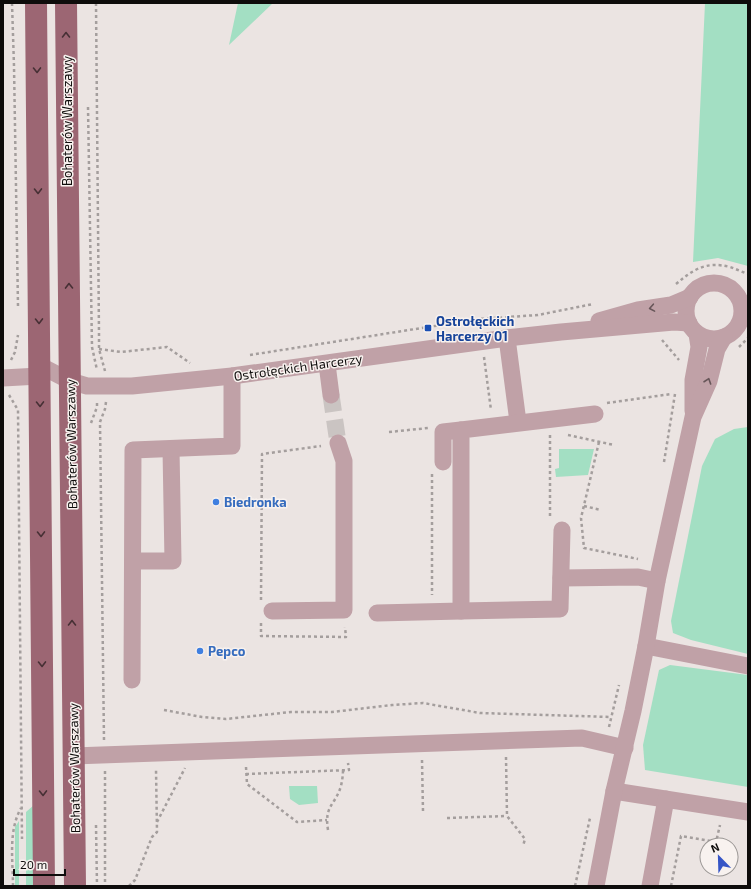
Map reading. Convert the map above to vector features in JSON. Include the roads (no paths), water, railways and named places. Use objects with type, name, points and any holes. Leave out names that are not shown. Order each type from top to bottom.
[{"type":"main road","points":[[36,3],[44,886]]},
{"type":"main road","name":"Bohaterów Warszawy","points":[[66,3],[75,886]]},
{"type":"street","points":[[693,328],[703,337],[711,339],[724,337],[735,330],[745,317],[742,306],[742,292],[717,283],[701,286],[690,297],[686,310],[699,347],[693,380],[693,417]]},
{"type":"street","name":"Ostrołęckich Harcerzy","points":[[39,370],[87,386],[132,386],[232,376],[327,364],[508,346],[638,310],[671,305],[690,297]]},
{"type":"street","name":"Ostrołęckich Harcerzy","points":[[561,332],[674,322],[693,328]]},
{"type":"street","points":[[596,886],[614,791],[625,748],[646,646],[650,579],[693,417],[709,381],[717,349],[724,337]]},
{"type":"street","points":[[508,346],[518,422]]},
{"type":"street","points":[[327,364],[331,395]]},
{"type":"street","points":[[6,371],[39,370]]},
{"type":"street","points":[[132,680],[133,450],[232,446],[232,376]]},
{"type":"street","points":[[438,467],[443,432],[518,422],[550,425],[595,414]]},
{"type":"street","points":[[461,430],[461,611]]},
{"type":"street","points":[[265,612],[344,610],[344,461],[338,443]]},
{"type":"street","points":[[133,561],[173,561],[171,449]]},
{"type":"street","points":[[377,613],[560,609],[561,578],[556,524]]},
{"type":"street","points":[[561,578],[650,579]]},
{"type":"street","points":[[646,646],[748,666]]},
{"type":"street","points":[[73,756],[582,738],[625,748]]},
{"type":"street","points":[[614,791],[748,812]]},
{"type":"street","points":[[650,886],[666,799]]},
{"type":"tunnel","points":[[331,395],[338,443]]},
{"type":"place","name":"Ostrołęckich Harcerzy 01","points":[[428,328]]},
{"type":"place","name":"Biedronka","points":[[216,502]]},
{"type":"place","name":"Pepco","points":[[200,651]]}]
